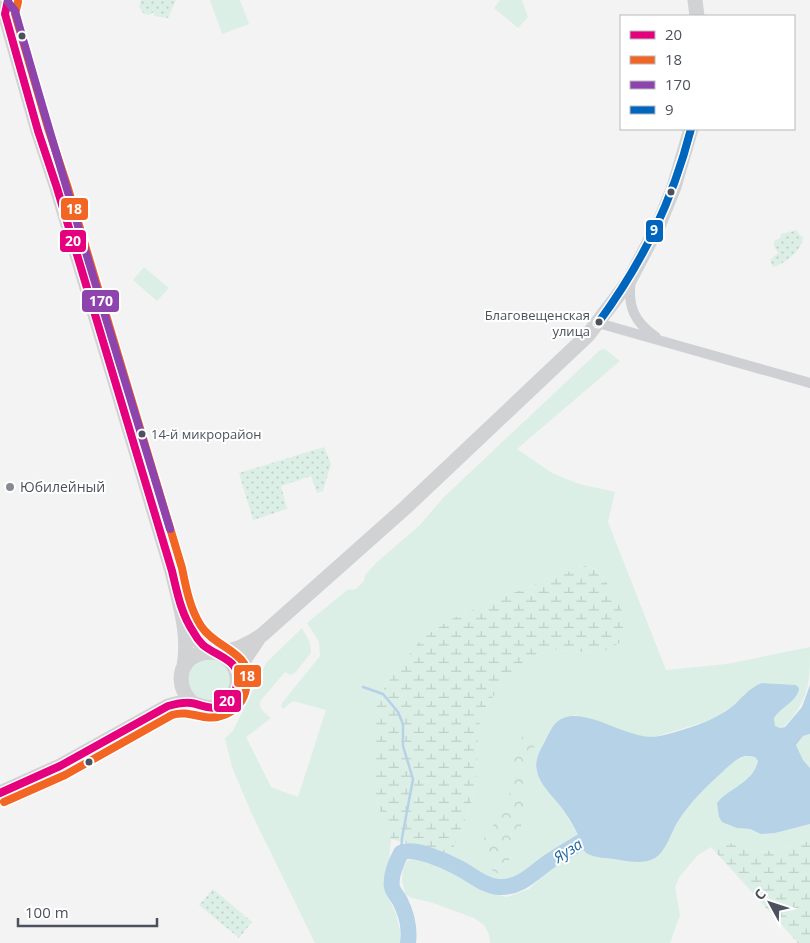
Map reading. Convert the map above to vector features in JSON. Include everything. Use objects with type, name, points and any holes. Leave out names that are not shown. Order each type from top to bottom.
[{"type":"street","points":[[695,0],[697,15]]},
{"type":"street","points":[[4,7],[38,131],[57,188],[172,571],[186,642],[183,672],[184,692],[194,704]]},
{"type":"street","points":[[0,793],[60,766],[104,743],[164,707],[178,703],[212,708],[225,703],[235,692],[237,676],[247,655],[262,635],[405,508],[588,335],[598,323],[631,276],[666,210],[691,130]]},
{"type":"street","points":[[631,276],[630,288],[633,312],[646,329],[666,342]]},
{"type":"street","points":[[598,323],[810,383]]},
{"type":"street","points":[[181,612],[198,640],[206,647],[224,655],[235,668],[237,676]]},
{"type":"street","points":[[164,707],[174,696],[190,659],[206,652],[227,651],[240,647],[262,635]]},
{"type":"green space","points":[[141,0],[176,0],[168,18],[154,16],[154,12],[149,15],[144,14],[139,7]]},
{"type":"green space","points":[[210,0],[240,0],[249,24],[222,34]]},
{"type":"green space","points":[[500,0],[522,0],[528,17],[518,28],[494,8]]},
{"type":"green space","points":[[797,230],[803,237],[800,247],[783,263],[773,267],[770,260],[778,253],[774,246],[774,241],[780,238],[781,234]]},
{"type":"green space","points":[[144,267],[169,288],[157,301],[133,280]]},
{"type":"green space","points":[[605,349],[620,361],[517,449],[552,473],[579,484],[615,492],[608,522],[666,670],[727,664],[810,647],[808,686],[802,703],[790,720],[779,728],[775,726],[774,718],[796,696],[798,688],[796,685],[762,683],[746,693],[734,706],[720,715],[658,736],[647,737],[628,733],[575,715],[556,722],[536,770],[540,780],[560,805],[578,835],[516,876],[507,879],[494,879],[450,857],[468,813],[477,782],[478,734],[481,715],[491,699],[523,662],[550,649],[594,653],[606,582],[595,569],[585,566],[542,581],[451,619],[422,638],[385,686],[375,710],[376,800],[391,839],[387,880],[388,897],[396,914],[400,931],[400,943],[315,943],[251,812],[232,767],[225,738],[233,731],[266,663],[302,628],[310,643],[311,653],[294,674],[290,675],[285,672],[261,700],[261,708],[271,718],[246,737],[271,787],[298,797],[326,710],[293,701],[283,709],[281,706],[320,656],[319,642],[307,623],[347,590],[356,589],[377,562],[420,525],[443,498],[600,350]]},
{"type":"green space","points":[[324,447],[331,464],[323,491],[317,493],[311,476],[281,486],[287,509],[253,520],[239,473]]},
{"type":"green space","points":[[585,566],[594,569],[606,582],[621,606],[623,626],[621,642],[607,650],[594,653],[550,649],[523,662],[491,699],[481,715],[478,734],[477,782],[468,813],[450,857],[391,839],[376,800],[375,710],[385,686],[422,638],[451,619],[542,581]]},
{"type":"green space","points":[[205,658],[213,658],[224,664],[230,679],[224,694],[213,700],[205,700],[194,694],[188,683],[188,675],[194,664]]},
{"type":"green space","points":[[526,730],[540,733],[527,763],[523,787],[524,817],[511,857],[499,874],[486,867],[484,838],[509,797],[514,765],[512,756]]},
{"type":"green space","points":[[810,734],[810,768],[803,760],[796,745],[803,736]]},
{"type":"green space","points":[[747,756],[755,757],[758,761],[754,771],[730,792],[737,828],[750,829],[761,834],[775,833],[810,824],[810,841],[776,850],[758,852],[728,842],[711,847],[698,855],[680,876],[675,887],[680,915],[670,943],[490,943],[489,934],[484,925],[474,918],[405,894],[402,879],[403,867],[407,861],[412,859],[427,861],[449,869],[484,892],[507,897],[529,889],[555,865],[583,850],[590,855],[603,858],[638,862],[650,860],[664,848],[691,802],[728,766]]},
{"type":"green space","points":[[810,841],[810,943],[798,943],[711,847],[728,842],[758,852],[776,850]]},
{"type":"green space","points":[[213,889],[252,922],[239,938],[199,905]]},
{"type":"water","points":[[762,683],[796,685],[799,688],[793,700],[774,718],[775,726],[780,728],[785,727],[802,707],[810,685],[810,734],[803,736],[796,745],[803,760],[810,768],[810,824],[775,833],[761,834],[750,829],[737,828],[722,822],[719,817],[717,803],[751,775],[758,761],[755,757],[745,756],[732,764],[696,797],[677,823],[662,851],[655,858],[635,862],[597,857],[586,853],[571,822],[542,784],[537,771],[536,763],[538,756],[549,733],[558,721],[568,716],[580,716],[634,734],[648,737],[660,736],[717,717],[733,706],[750,690]]},
{"type":"waterway","points":[[363,687],[383,694],[398,712],[403,724],[403,746],[413,779],[401,853]]},
{"type":"waterway","name":"Яуза","points":[[408,943],[409,932],[406,916],[392,883],[394,870],[401,853],[413,851],[430,855],[453,865],[489,885],[508,887],[522,881],[598,831]]},
{"type":"transit line","name":"20","points":[[0,793],[60,766],[168,706],[185,703],[210,708],[220,706],[233,695],[238,679],[237,672],[229,661],[203,645],[190,626],[183,611],[57,188],[38,131],[5,14],[8,0]]},
{"type":"transit line","name":"170","points":[[8,2],[15,11],[170,529]]},
{"type":"transit line","name":"18","points":[[4,802],[65,775],[172,715],[185,713],[209,718],[229,713],[242,701],[248,679],[242,660],[208,635],[197,619],[191,605],[182,568],[15,14],[18,2]]},
{"type":"transit line","name":"9","points":[[598,323],[629,277],[654,230],[675,182],[691,130]]},
{"type":"place","name":"Благовещенская улица","points":[[599,322]]},
{"type":"place","name":"14-й микрорайон","points":[[142,434]]},
{"type":"place","name":"Юбилейный","points":[[10,487]]}]
